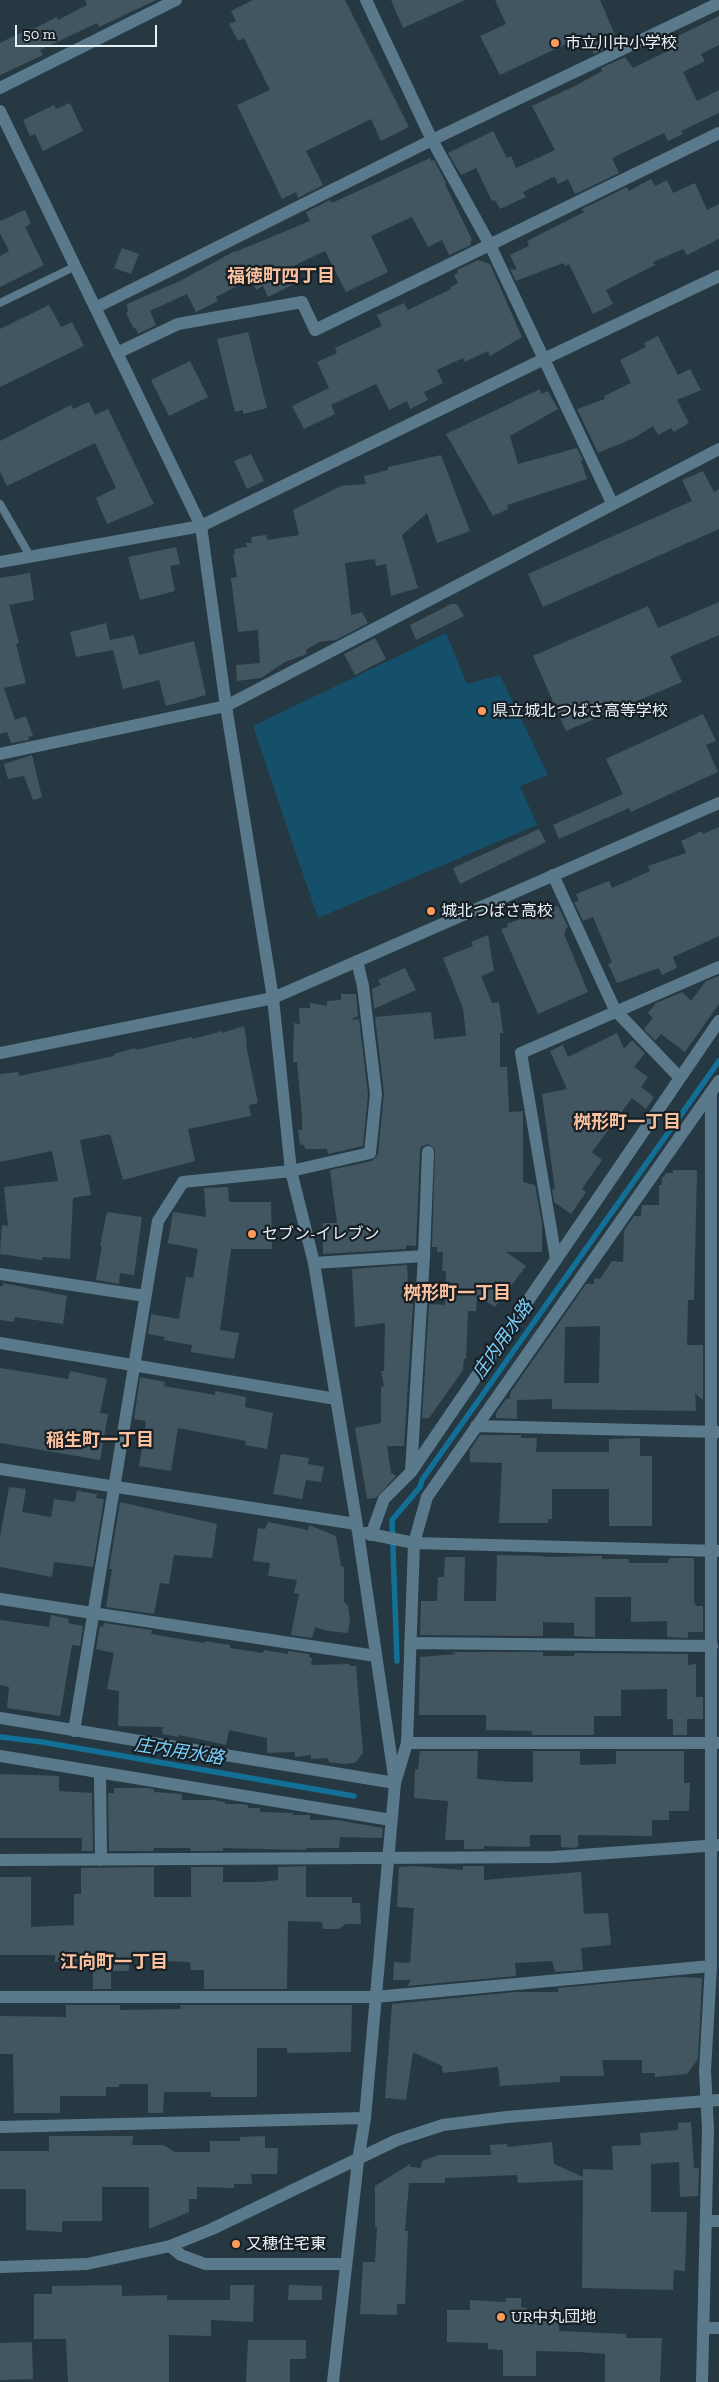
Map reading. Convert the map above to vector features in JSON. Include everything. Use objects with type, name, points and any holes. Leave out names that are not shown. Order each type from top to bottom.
[{"type":"street","points":[[0,88],[176,0]]},
{"type":"street","points":[[366,0],[432,140],[490,244],[612,503]]},
{"type":"street","points":[[95,308],[432,140],[719,3]]},
{"type":"street","points":[[0,111],[201,526],[226,706],[273,998],[291,1172],[314,1263],[357,1528],[395,1783]]},
{"type":"street","points":[[117,352],[178,324],[302,302],[315,330],[719,133]]},
{"type":"street","points":[[0,562],[201,526],[719,276]]},
{"type":"street","points":[[0,754],[226,706],[612,503],[719,449]]},
{"type":"street","points":[[0,1053],[273,998],[719,803]]},
{"type":"street","points":[[553,875],[615,1010],[680,1078]]},
{"type":"street","points":[[74,1731],[158,1221],[183,1182],[291,1172],[370,1153],[376,1094],[363,986],[357,962]]},
{"type":"street","points":[[556,1259],[521,1053],[615,1010],[719,967]]},
{"type":"street","points":[[374,1535],[384,1499],[411,1472],[719,1021]]},
{"type":"street","points":[[702,2382],[706,2221],[713,2100],[705,2071],[711,1966],[715,1941],[716,1084]]},
{"type":"street","points":[[333,2382],[358,2161],[365,2118],[395,1783],[406,1743],[414,1543],[427,1497],[716,1084]]},
{"type":"street","points":[[411,1472],[424,1256],[428,1152]]},
{"type":"street","points":[[314,1263],[424,1256]]},
{"type":"street","points":[[0,1274],[145,1296]]},
{"type":"street","points":[[0,1343],[336,1398]]},
{"type":"street","points":[[476,1426],[715,1431]]},
{"type":"street","points":[[0,1469],[357,1528],[374,1535],[414,1543],[715,1550]]},
{"type":"street","points":[[0,1599],[376,1656]]},
{"type":"street","points":[[410,1643],[714,1651]]},
{"type":"street","points":[[0,1718],[395,1783]]},
{"type":"street","points":[[406,1743],[715,1743]]},
{"type":"street","points":[[0,1756],[392,1820]]},
{"type":"street","points":[[100,1773],[101,1860]]},
{"type":"street","points":[[0,1860],[554,1857],[715,1846]]},
{"type":"street","points":[[0,1997],[375,1997],[711,1966]]},
{"type":"street","points":[[0,2267],[87,2264],[170,2246],[212,2229],[358,2161],[397,2140],[443,2125],[507,2117],[713,2100]]},
{"type":"street","points":[[0,2127],[365,2118]]},
{"type":"street","points":[[706,2221],[719,2222]]},
{"type":"street","points":[[170,2246],[182,2255],[205,2264],[346,2264]]},
{"type":"street","points":[[703,2328],[719,2328]]},
{"type":"lane","points":[[0,303],[76,266]]},
{"type":"lane","points":[[0,504],[30,556]]},
{"type":"shaded area","points":[[446,633],[467,684],[500,675],[548,775],[520,786],[537,825],[318,918],[253,726]]},
{"type":"building","points":[[85,0],[156,0],[99,27],[97,23],[40,50],[43,55],[0,75],[0,43],[57,17],[58,20],[87,5]]},
{"type":"building","points":[[253,0],[345,0],[409,127],[381,141],[371,119],[306,151],[323,185],[298,198],[296,192],[282,199],[237,105],[270,90],[244,38],[238,41],[229,24],[236,21],[231,11]]},
{"type":"building","points":[[391,0],[465,0],[403,28]]},
{"type":"building","points":[[495,0],[600,0],[618,42],[594,54],[585,35],[500,75],[480,36],[506,24]]},
{"type":"building","points":[[719,16],[719,45],[701,54],[705,61],[683,72],[697,101],[719,90],[719,113],[681,131],[683,134],[668,141],[664,133],[612,158],[619,173],[575,194],[568,179],[558,184],[555,177],[551,178],[523,192],[526,197],[500,209],[495,200],[492,201],[476,168],[461,175],[448,153],[493,131],[507,158],[511,156],[516,168],[555,150],[532,106],[577,85],[602,71],[601,68],[625,57],[633,68],[674,48],[670,40]]},
{"type":"building","points":[[70,103],[83,131],[43,151],[35,134],[30,136],[23,120],[54,105],[56,109]]},
{"type":"building","points":[[430,158],[431,161],[434,160],[446,183],[472,240],[470,242],[471,245],[449,255],[442,240],[428,247],[412,217],[371,236],[388,272],[346,292],[325,251],[291,267],[298,282],[268,297],[263,286],[256,290],[251,279],[216,297],[218,301],[196,312],[187,294],[150,311],[156,325],[138,334],[136,328],[134,329],[126,313],[128,312],[127,304],[180,281],[235,251],[310,221],[306,212],[330,200],[332,203]]},
{"type":"building","points":[[651,179],[655,186],[667,180],[673,193],[695,183],[707,210],[719,204],[719,239],[687,255],[683,249],[653,262],[655,265],[606,290],[613,304],[593,314],[569,264],[565,266],[563,263],[516,281],[510,269],[517,270],[510,255],[529,246],[527,241],[584,212],[582,209],[627,187],[629,191]]},
{"type":"building","points":[[25,210],[31,224],[25,227],[44,265],[0,287],[0,256],[9,251],[0,233],[0,221]]},
{"type":"building","points":[[122,248],[139,254],[131,274],[114,268]]},
{"type":"building","points":[[478,260],[490,264],[522,337],[490,356],[488,351],[465,362],[463,358],[437,370],[443,383],[424,392],[428,400],[410,409],[407,401],[389,410],[376,384],[331,405],[335,414],[304,429],[292,406],[329,388],[317,362],[337,353],[335,348],[382,326],[377,315],[404,303],[408,310],[451,289],[458,283],[454,275],[458,273],[457,270]]},
{"type":"building","points":[[49,305],[61,327],[72,322],[84,346],[0,387],[0,329]]},
{"type":"building","points":[[248,332],[267,408],[243,414],[243,410],[235,412],[217,339]]},
{"type":"building","points":[[658,336],[678,375],[690,369],[701,390],[677,400],[689,423],[674,432],[671,428],[658,435],[653,426],[634,438],[598,453],[577,409],[605,399],[604,396],[631,383],[620,360],[646,347],[644,343]]},
{"type":"building","points":[[190,361],[208,397],[169,416],[151,380]]},
{"type":"building","points":[[540,389],[541,394],[548,391],[558,409],[510,436],[518,464],[577,448],[583,460],[581,461],[587,479],[507,505],[508,509],[493,516],[446,434]]},
{"type":"building","points":[[89,402],[95,415],[108,409],[154,504],[107,524],[96,498],[116,488],[95,443],[7,486],[0,472],[0,441],[71,405],[73,409]]},
{"type":"building","points":[[251,454],[264,481],[247,489],[234,461]]},
{"type":"building","points":[[441,455],[470,531],[437,543],[427,513],[402,535],[418,588],[391,596],[386,564],[376,566],[375,559],[345,563],[351,615],[362,612],[368,623],[336,640],[319,642],[306,650],[307,654],[285,662],[261,678],[237,681],[236,665],[260,663],[258,630],[238,632],[231,578],[237,577],[233,554],[235,554],[234,549],[247,547],[246,543],[252,543],[251,537],[266,535],[267,540],[299,535],[293,510],[341,486],[366,484],[364,476],[388,470],[388,467]]},
{"type":"building","points":[[703,471],[714,492],[719,489],[719,529],[543,607],[528,574],[692,501],[682,480]]},
{"type":"building","points":[[176,547],[180,564],[170,566],[175,591],[140,600],[128,557]]},
{"type":"building","points":[[30,573],[34,600],[9,605],[19,643],[16,644],[26,683],[4,688],[15,720],[26,716],[33,736],[28,737],[29,740],[11,743],[7,732],[0,734],[0,578]]},
{"type":"building","points":[[719,602],[719,635],[670,656],[682,682],[566,731],[533,656],[648,606],[658,628]]},
{"type":"building","points":[[451,604],[457,604],[464,616],[416,640],[410,625]]},
{"type":"building","points":[[106,623],[110,640],[134,635],[139,655],[194,641],[206,695],[166,706],[159,680],[123,689],[113,650],[76,657],[70,632]]},
{"type":"building","points":[[375,638],[386,659],[355,675],[344,654]]},
{"type":"building","points":[[703,714],[716,741],[706,745],[718,772],[631,812],[629,808],[559,839],[553,825],[623,794],[606,759]]},
{"type":"building","points":[[32,755],[42,797],[33,800],[24,776],[8,779],[4,764]]},
{"type":"building","points":[[719,827],[719,936],[673,957],[677,968],[662,975],[659,968],[617,983],[608,964],[612,962],[593,917],[583,921],[574,902],[579,901],[576,894],[609,881],[612,888],[650,871],[648,866],[686,853],[681,841],[702,831],[703,834]]},
{"type":"building","points":[[539,829],[546,842],[460,884],[453,868]]},
{"type":"building","points":[[544,906],[546,909],[558,906],[568,927],[565,929],[566,932],[564,934],[588,992],[538,1014],[501,929],[508,927],[507,924],[526,917],[525,913]]},
{"type":"building","points":[[488,935],[494,971],[481,976],[492,1003],[499,1002],[503,1033],[500,1033],[500,1067],[507,1067],[509,1112],[523,1111],[523,1182],[535,1185],[542,1224],[542,1252],[506,1252],[526,1266],[495,1307],[477,1295],[476,1311],[468,1311],[466,1359],[464,1359],[463,1370],[429,1418],[422,1418],[429,1304],[445,1305],[446,1271],[442,1271],[443,1252],[437,1252],[437,1247],[432,1247],[435,1149],[428,1144],[421,1147],[416,1246],[406,1245],[406,1249],[323,1254],[323,1223],[337,1223],[330,1170],[372,1161],[378,1154],[384,1093],[375,1017],[431,1012],[434,1039],[466,1036],[463,1008],[443,958],[473,946],[471,942]]},
{"type":"building","points":[[405,968],[416,990],[374,1009],[372,989],[381,985],[378,980]]},
{"type":"building","points":[[719,976],[719,1004],[685,1052],[661,1034],[655,1041],[644,1029],[653,1018],[648,1013],[656,1003],[682,992],[691,1001],[706,981]]},
{"type":"building","points":[[341,994],[356,994],[358,1016],[350,1020],[359,1019],[368,1094],[363,1146],[328,1154],[327,1149],[305,1149],[304,1145],[300,1144],[298,1130],[302,1130],[302,1117],[297,1062],[293,1062],[294,1023],[300,1024],[299,1008],[310,1008],[310,1003],[327,1006],[327,1001],[341,1000]]},
{"type":"building","points":[[244,1026],[258,1103],[249,1105],[251,1116],[188,1129],[195,1161],[123,1180],[110,1134],[80,1140],[91,1195],[73,1198],[70,1259],[43,1257],[42,1260],[0,1254],[2,1225],[8,1226],[4,1187],[58,1181],[52,1151],[0,1162],[0,1074],[18,1072],[19,1076],[114,1056],[114,1054],[135,1048],[136,1050],[192,1037],[193,1039]]},
{"type":"building","points":[[617,1033],[624,1049],[633,1041],[645,1053],[634,1067],[648,1077],[641,1087],[654,1097],[646,1109],[632,1098],[592,1152],[602,1160],[582,1189],[586,1192],[571,1214],[554,1202],[552,1189],[555,1190],[542,1094],[567,1089],[550,1051],[563,1045],[568,1057]]},
{"type":"building","points":[[673,1170],[697,1170],[694,1300],[688,1300],[687,1345],[703,1345],[703,1400],[695,1393],[696,1411],[552,1409],[552,1399],[517,1400],[517,1419],[496,1418],[496,1413],[506,1399],[510,1399],[510,1393],[586,1284],[594,1284],[594,1278],[600,1279],[612,1261],[623,1262],[624,1231],[634,1216],[641,1216],[642,1205],[659,1205],[659,1185],[662,1185],[662,1177],[665,1177],[665,1173],[673,1173]],"holes":[[[600,1326],[599,1383],[564,1383],[565,1327]]]},
{"type":"building","points":[[228,1187],[229,1202],[271,1202],[272,1249],[231,1249],[220,1330],[239,1333],[234,1359],[191,1352],[192,1345],[163,1340],[165,1337],[148,1334],[151,1314],[179,1319],[186,1277],[193,1278],[198,1249],[168,1243],[173,1212],[206,1217],[204,1188]]},
{"type":"building","points":[[107,1212],[142,1217],[134,1275],[120,1273],[119,1284],[96,1280]]},
{"type":"building","points":[[407,1265],[409,1303],[413,1304],[404,1446],[387,1446],[391,1473],[396,1476],[376,1498],[367,1499],[355,1428],[381,1423],[381,1387],[384,1386],[381,1371],[384,1371],[385,1323],[355,1327],[352,1269]]},
{"type":"building","points":[[3,1283],[67,1296],[63,1324],[15,1317],[14,1322],[0,1320],[0,1286],[3,1286]]},
{"type":"building","points":[[0,1368],[68,1379],[70,1371],[107,1379],[100,1413],[108,1414],[100,1460],[0,1443]]},
{"type":"building","points":[[140,1377],[165,1382],[164,1386],[215,1395],[215,1391],[246,1397],[245,1407],[273,1413],[267,1449],[245,1445],[246,1441],[178,1428],[171,1471],[139,1466],[146,1421],[134,1419]]},
{"type":"building","points":[[480,1435],[521,1435],[521,1438],[537,1438],[536,1452],[609,1452],[609,1439],[640,1438],[640,1456],[652,1456],[652,1526],[609,1526],[609,1489],[552,1489],[552,1519],[548,1519],[548,1523],[499,1523],[502,1463],[470,1462],[470,1450]]},
{"type":"building","points":[[281,1454],[309,1458],[308,1464],[324,1467],[321,1482],[306,1480],[302,1499],[273,1494]]},
{"type":"building","points":[[9,1487],[26,1489],[22,1512],[51,1517],[54,1499],[75,1502],[77,1491],[97,1494],[96,1498],[104,1499],[93,1567],[54,1562],[52,1577],[0,1567],[0,1537]]},
{"type":"building","points":[[120,1502],[217,1524],[212,1558],[174,1555],[169,1584],[160,1583],[154,1614],[106,1607],[112,1569],[109,1569]]},
{"type":"building","points":[[268,1522],[308,1530],[309,1525],[336,1536],[341,1566],[344,1567],[344,1602],[348,1606],[350,1620],[348,1633],[328,1631],[315,1627],[312,1638],[291,1635],[299,1594],[294,1593],[297,1580],[268,1576],[270,1563],[253,1561],[258,1528],[265,1529]]},
{"type":"building","points":[[497,1555],[543,1557],[602,1556],[602,1559],[629,1559],[629,1563],[668,1563],[669,1558],[694,1558],[694,1601],[696,1606],[703,1606],[703,1632],[688,1632],[688,1638],[667,1637],[667,1621],[631,1622],[631,1597],[595,1597],[595,1637],[574,1636],[574,1623],[543,1622],[543,1636],[420,1635],[421,1601],[437,1601],[438,1577],[444,1577],[445,1557],[465,1557],[464,1601],[496,1601]]},
{"type":"building","points":[[51,1615],[69,1619],[68,1623],[83,1626],[80,1646],[72,1645],[60,1716],[7,1708],[9,1687],[0,1685],[0,1620],[49,1627]]},
{"type":"building","points":[[104,1623],[152,1630],[151,1634],[204,1643],[205,1641],[230,1645],[230,1648],[263,1653],[264,1650],[288,1654],[288,1651],[309,1654],[309,1657],[312,1658],[311,1665],[349,1664],[349,1666],[356,1666],[363,1753],[355,1763],[344,1764],[329,1762],[328,1758],[311,1759],[311,1755],[295,1757],[295,1752],[267,1753],[267,1738],[229,1730],[226,1745],[179,1735],[179,1737],[162,1734],[163,1727],[118,1726],[119,1691],[107,1689],[114,1653],[96,1649],[100,1626],[103,1627]]},
{"type":"building","points":[[452,1652],[543,1652],[543,1656],[574,1656],[574,1653],[688,1654],[688,1665],[696,1664],[696,1697],[703,1697],[703,1719],[687,1719],[687,1735],[673,1735],[673,1719],[667,1719],[667,1689],[621,1690],[621,1716],[594,1716],[594,1735],[532,1735],[532,1731],[486,1730],[486,1715],[419,1715],[420,1657],[456,1654]]},
{"type":"building","points":[[420,1751],[478,1751],[477,1779],[533,1782],[533,1751],[580,1751],[580,1765],[616,1764],[616,1751],[684,1751],[684,1783],[690,1783],[689,1811],[669,1811],[669,1820],[652,1820],[652,1836],[578,1835],[578,1847],[572,1848],[561,1847],[561,1835],[530,1835],[530,1847],[484,1846],[484,1849],[464,1849],[464,1840],[445,1840],[448,1801],[414,1798],[415,1769],[418,1769]]},
{"type":"building","points":[[0,1774],[59,1776],[59,1791],[92,1793],[93,1851],[82,1851],[82,1838],[0,1838]]},
{"type":"building","points":[[114,1788],[154,1789],[154,1792],[182,1794],[182,1800],[213,1800],[225,1802],[225,1804],[242,1804],[248,1805],[248,1808],[260,1808],[260,1812],[310,1815],[310,1820],[337,1820],[383,1828],[382,1838],[340,1837],[339,1848],[306,1848],[306,1850],[223,1848],[223,1851],[190,1851],[190,1848],[154,1848],[154,1851],[109,1851],[108,1793],[114,1793]]},
{"type":"building","points":[[306,1866],[306,1897],[352,1897],[352,1903],[360,1903],[361,1924],[346,1924],[338,1929],[323,1929],[322,1922],[288,1921],[287,1989],[204,1989],[204,1970],[191,1970],[190,1962],[164,1961],[164,1959],[129,1959],[129,1971],[111,1971],[111,1989],[93,1989],[93,1961],[55,1962],[55,1955],[0,1955],[0,1877],[31,1877],[31,1927],[74,1925],[74,1894],[81,1894],[81,1868],[154,1867],[154,1897],[191,1897],[191,1867],[223,1867],[223,1882],[260,1882],[278,1880],[278,1867]]},
{"type":"building","points":[[414,1866],[463,1870],[463,1866],[484,1866],[484,1880],[581,1872],[584,1914],[608,1913],[611,1945],[581,1948],[583,1970],[555,1972],[552,1961],[515,1963],[516,1976],[407,1986],[411,1980],[393,1980],[394,1962],[410,1963],[414,1908],[397,1907],[399,1867]]},
{"type":"building","points":[[679,1977],[702,1978],[698,2059],[687,2074],[655,2077],[655,2073],[642,2073],[642,2060],[602,2060],[604,2076],[560,2076],[560,2082],[500,2086],[498,2067],[443,2073],[442,2066],[413,2052],[406,2100],[385,2098],[392,2004],[516,1992],[558,1992],[558,1988]]},
{"type":"building","points":[[66,2005],[120,2005],[120,2010],[181,2009],[180,2005],[352,2005],[351,2052],[287,2053],[287,2048],[257,2048],[257,2097],[211,2097],[211,2092],[164,2092],[163,2113],[148,2113],[148,2084],[119,2084],[119,2087],[106,2087],[106,2096],[60,2096],[60,2113],[14,2113],[13,2054],[0,2054],[0,2016],[66,2017]]},
{"type":"building","points":[[691,2122],[694,2168],[699,2168],[698,2196],[680,2197],[679,2162],[651,2164],[651,2212],[687,2212],[685,2271],[674,2270],[673,2290],[582,2288],[583,2180],[518,2183],[517,2175],[445,2178],[445,2183],[409,2183],[405,2231],[408,2231],[405,2304],[397,2304],[397,2315],[360,2314],[363,2262],[375,2262],[377,2227],[375,2227],[375,2186],[410,2164],[410,2167],[421,2168],[422,2161],[438,2155],[491,2155],[490,2145],[507,2144],[507,2147],[552,2142],[554,2164],[583,2177],[583,2169],[613,2170],[612,2146],[641,2145],[640,2133],[678,2130],[678,2123]]},
{"type":"building","points":[[49,2136],[133,2136],[132,2145],[163,2145],[175,2152],[210,2152],[210,2141],[240,2141],[240,2137],[265,2136],[265,2148],[278,2148],[277,2174],[251,2174],[252,2184],[234,2184],[234,2188],[197,2187],[197,2199],[189,2199],[189,2212],[149,2229],[149,2187],[102,2187],[102,2221],[62,2221],[62,2232],[26,2230],[26,2189],[0,2189],[0,2151],[49,2151]]},
{"type":"building","points":[[122,2285],[122,2296],[167,2295],[167,2300],[230,2300],[230,2285],[254,2285],[253,2322],[211,2320],[211,2336],[169,2335],[169,2382],[68,2382],[66,2339],[34,2339],[34,2294],[52,2294],[52,2286]]},
{"type":"building","points":[[289,2285],[322,2286],[322,2300],[288,2300]]},
{"type":"building","points":[[506,2298],[521,2298],[521,2307],[527,2308],[527,2311],[556,2312],[555,2322],[559,2322],[559,2331],[626,2334],[626,2338],[662,2338],[660,2382],[605,2382],[605,2354],[579,2352],[536,2351],[536,2376],[503,2376],[503,2350],[488,2349],[488,2343],[447,2342],[447,2310],[470,2310],[470,2300],[506,2302]]},
{"type":"building","points":[[248,2340],[306,2340],[306,2359],[290,2359],[290,2382],[246,2382]]},
{"type":"building","points":[[32,2342],[33,2379],[0,2380],[0,2343]]},
{"type":"waterway","name":"庄内用水路","points":[[397,1661],[392,1520],[420,1487],[422,1480],[719,1061]]},
{"type":"waterway","name":"庄内用水路","points":[[0,1737],[42,1742],[354,1796]]},
{"type":"place","name":"市立川中小学校","points":[[555,43]]},
{"type":"place","name":"県立城北つばさ高等学校","points":[[482,711]]},
{"type":"place","name":"城北つばさ高校","points":[[431,911]]},
{"type":"place","name":"セブン-イレブン","points":[[252,1234]]},
{"type":"place","name":"又穂住宅東","points":[[236,2244]]},
{"type":"place","name":"UR中丸団地","points":[[501,2317]]},
{"type":"district","name":"福徳町四丁目","points":[[281,277]]},
{"type":"district","name":"桝形町一丁目","points":[[627,1123]]},
{"type":"district","name":"桝形町一丁目","points":[[457,1294]]},
{"type":"district","name":"稲生町一丁目","points":[[100,1441]]},
{"type":"district","name":"江向町一丁目","points":[[114,1963]]}]
